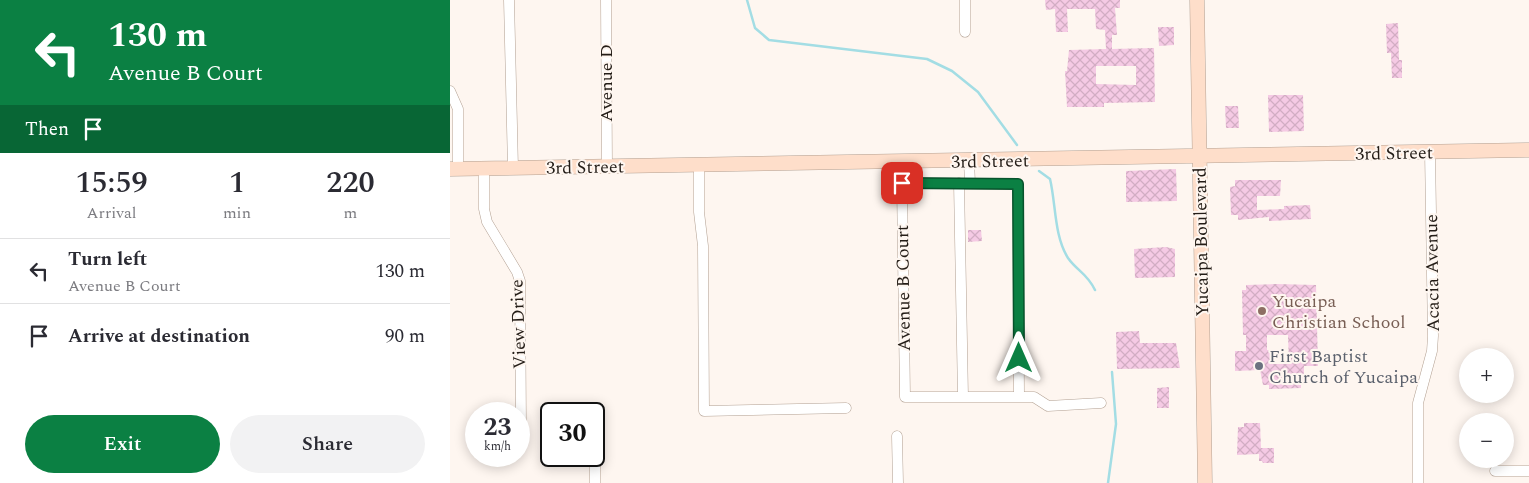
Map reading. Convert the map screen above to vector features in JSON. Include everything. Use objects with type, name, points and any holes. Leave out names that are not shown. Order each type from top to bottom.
[{"type":"street","points":[[509,0],[513,168]]},
{"type":"street","name":"Avenue D","points":[[606,0],[606,167]]},
{"type":"street","points":[[965,0],[966,32]]},
{"type":"street","name":"Yucaipa Boulevard","points":[[1197,0],[1205,483]]},
{"type":"street","points":[[450,91],[458,109],[454,169]]},
{"type":"street","name":"3rd Street","points":[[454,169],[1529,150]]},
{"type":"street","name":"Acacia Avenue","points":[[1418,483],[1418,403],[1432,351],[1433,336],[1430,152]]},
{"type":"street","points":[[970,161],[970,183]]},
{"type":"street","points":[[699,165],[704,411],[846,408]]},
{"type":"street","name":"View Drive","points":[[484,168],[484,209],[487,222],[517,272],[520,281],[521,402]]},
{"type":"street","name":"Avenue B Court","points":[[1019,396],[1018,184],[902,183],[905,397],[1019,396],[1034,397],[1048,406],[1101,403]]},
{"type":"street","points":[[959,183],[963,397]]},
{"type":"street","points":[[897,436],[898,483]]},
{"type":"street","points":[[595,467],[595,483]]},
{"type":"street","points":[[1495,471],[1529,470]]},
{"type":"building","points":[[1045,0],[1120,0],[1120,8],[1115,8],[1117,35],[1112,35],[1112,49],[1154,48],[1155,102],[1104,103],[1104,107],[1067,107],[1065,71],[1067,71],[1069,50],[1106,49],[1105,30],[1096,29],[1095,9],[1067,9],[1068,32],[1056,32],[1055,9],[1046,10]],"holes":[[[1096,66],[1136,66],[1136,85],[1096,84]]]},
{"type":"building","points":[[1398,23],[1399,60],[1402,60],[1402,78],[1392,78],[1391,53],[1387,53],[1386,24]]},
{"type":"building","points":[[1158,27],[1174,27],[1174,45],[1159,46]]},
{"type":"building","points":[[1268,95],[1303,95],[1304,131],[1269,132]]},
{"type":"building","points":[[1225,106],[1238,106],[1239,128],[1226,128]]},
{"type":"building","points":[[1176,169],[1177,201],[1126,202],[1126,171]]},
{"type":"building","points":[[1235,180],[1281,180],[1280,196],[1257,196],[1257,210],[1284,209],[1284,206],[1310,205],[1311,219],[1269,221],[1269,217],[1238,220],[1238,215],[1231,215],[1230,187],[1235,186]]},
{"type":"building","points":[[968,230],[981,230],[982,241],[968,242]]},
{"type":"building","points":[[1166,247],[1175,249],[1175,277],[1135,278],[1134,249]]},
{"type":"building","points":[[1246,285],[1316,285],[1318,366],[1304,366],[1304,385],[1301,385],[1301,388],[1269,389],[1269,385],[1263,385],[1260,370],[1235,371],[1235,351],[1246,351],[1246,335],[1243,335],[1242,290],[1246,290]],"holes":[[[1267,335],[1288,335],[1289,364],[1274,364],[1274,350],[1267,350]]]},
{"type":"building","points":[[1139,331],[1140,343],[1176,343],[1180,368],[1117,369],[1116,332]]},
{"type":"building","points":[[1169,387],[1169,408],[1157,408],[1157,388]]},
{"type":"building","points":[[1244,423],[1260,423],[1261,448],[1274,448],[1274,463],[1259,461],[1259,454],[1237,455],[1238,427],[1244,427]]},
{"type":"waterway","points":[[747,0],[755,28],[769,40],[927,59],[952,71],[978,92],[1017,145]]},
{"type":"waterway","points":[[1039,171],[1050,179],[1063,249],[1071,262],[1089,280],[1095,290]]},
{"type":"waterway","points":[[1108,483],[1116,424],[1112,372]]},
{"type":"place","name":"Yucaipa Christian School","points":[[1262,311]]},
{"type":"place","name":"First Baptist Church of Yucaipa","points":[[1259,366]]},
{"type":"route","points":[[902,183],[1018,184],[1019,358]]}]
